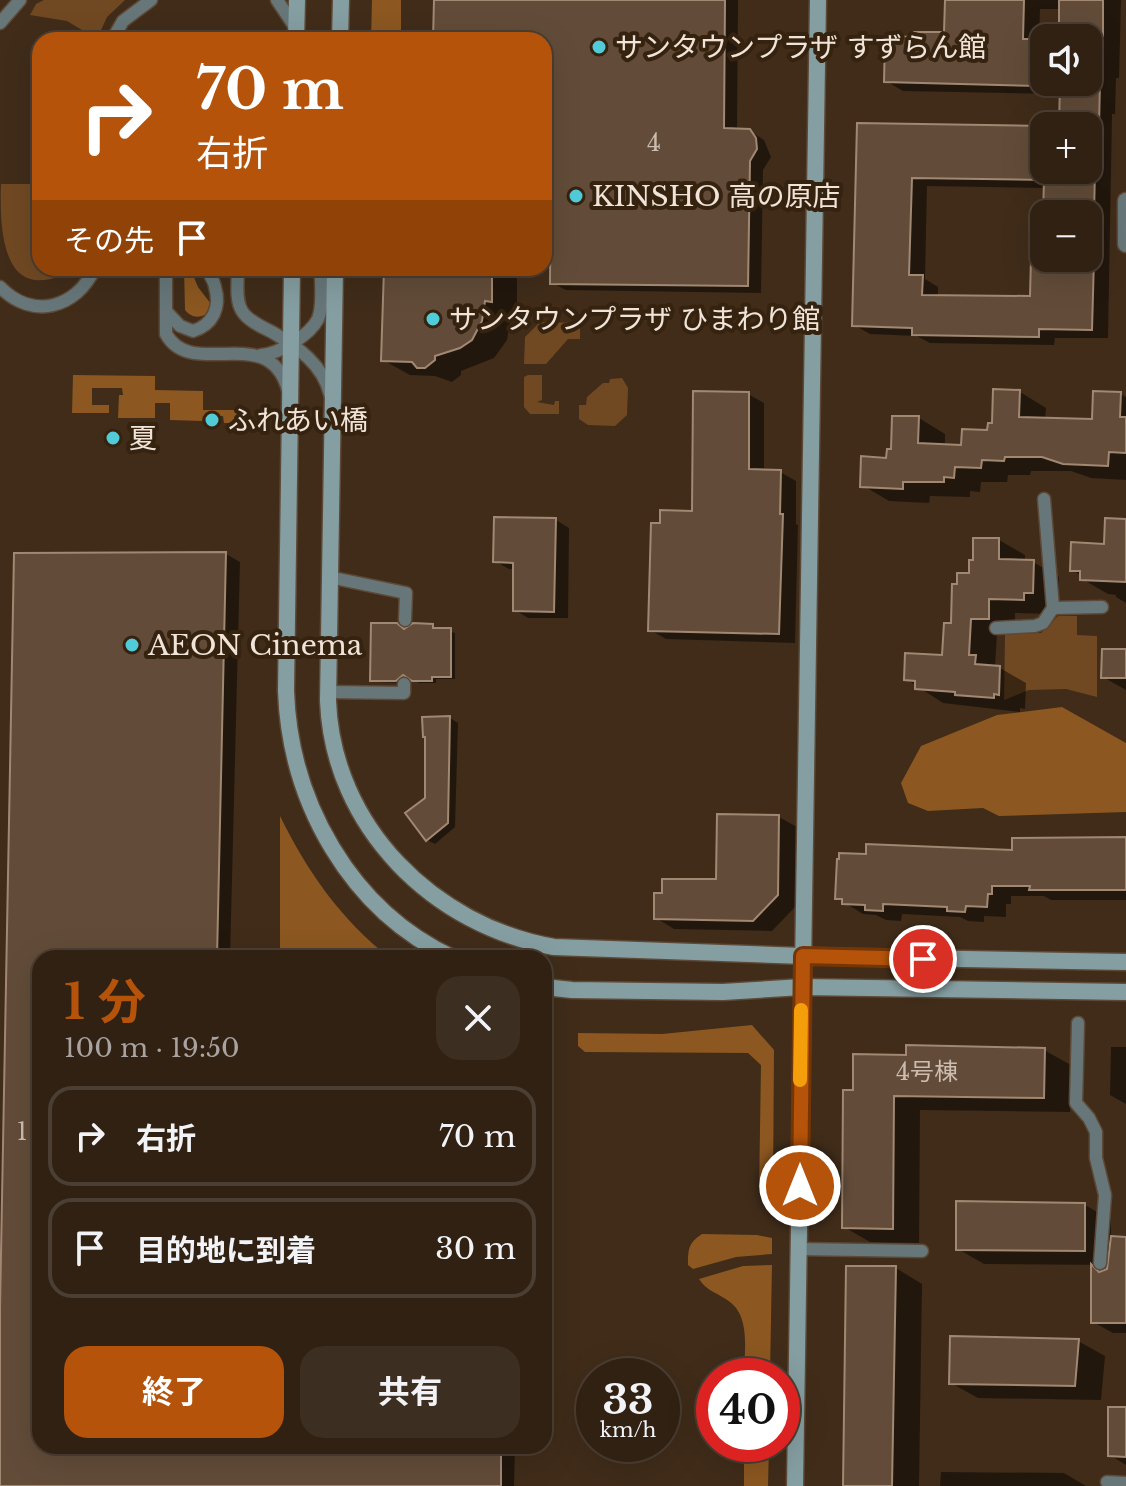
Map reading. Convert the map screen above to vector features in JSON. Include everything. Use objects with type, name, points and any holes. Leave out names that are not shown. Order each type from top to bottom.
[{"type":"street","points":[[296,32],[297,0]]},
{"type":"street","points":[[340,32],[341,0]]},
{"type":"street","points":[[795,1486],[818,0]]},
{"type":"street","points":[[1126,201],[1126,244]]},
{"type":"street","points":[[292,276],[287,722],[302,788],[317,822],[346,870],[391,919],[440,950]]},
{"type":"street","points":[[335,276],[329,577],[330,729],[343,779],[365,823],[398,866],[416,882],[470,918],[507,936],[554,947],[803,956],[1126,962]]},
{"type":"street","points":[[552,988],[723,992],[802,987],[1126,992]]},
{"type":"lane","points":[[0,23],[20,0]]},
{"type":"lane","points":[[117,32],[123,21],[151,0]]},
{"type":"lane","points":[[277,0],[294,32]]},
{"type":"lane","points":[[329,0],[340,19]]},
{"type":"lane","points":[[0,287],[17,302],[32,307],[51,306],[70,298],[83,288],[90,276]]},
{"type":"lane","points":[[166,276],[166,334],[169,340],[186,351],[259,355],[274,354],[291,344],[317,320],[321,276]]},
{"type":"lane","points":[[166,311],[180,326],[193,331],[209,324],[215,313],[215,285],[211,276]]},
{"type":"lane","points":[[238,276],[239,300]]},
{"type":"lane","points":[[215,285],[234,294],[245,315],[291,344],[314,363],[327,382],[331,398]]},
{"type":"lane","points":[[259,355],[278,368],[285,378],[290,396]]},
{"type":"lane","points":[[996,628],[1035,626],[1043,623],[1053,608],[1044,499]]},
{"type":"lane","points":[[329,577],[406,593],[405,620]]},
{"type":"lane","points":[[1053,608],[1102,607]]},
{"type":"lane","points":[[328,692],[404,693],[404,684]]},
{"type":"lane","points":[[1078,1023],[1076,1103],[1096,1132],[1096,1158],[1105,1195],[1100,1263]]},
{"type":"lane","points":[[799,1249],[922,1251]]},
{"type":"lane","points":[[1107,1482],[1126,1483]]},
{"type":"shaded area","points":[[44,0],[125,0],[107,17],[100,32],[85,32],[67,21],[30,15],[36,4]]},
{"type":"shaded area","points":[[372,0],[401,0],[401,32],[371,32]]},
{"type":"shaded area","points":[[1,184],[32,184],[32,276],[57,276],[35,280],[23,276],[15,268],[4,242]]},
{"type":"shaded area","points":[[184,276],[193,276],[211,304],[207,314],[201,316],[190,315],[185,310]]},
{"type":"shaded area","points":[[540,322],[580,323],[580,339],[568,339],[546,364],[524,364],[525,337]]},
{"type":"shaded area","points":[[73,375],[155,376],[155,390],[203,391],[203,410],[241,410],[241,423],[224,423],[223,416],[203,416],[202,421],[170,420],[170,403],[155,403],[155,418],[118,418],[122,388],[92,388],[92,405],[109,405],[109,413],[72,413]]},
{"type":"shaded area","points":[[542,375],[542,400],[537,402],[554,405],[555,401],[559,401],[559,414],[530,414],[524,407],[524,377]]},
{"type":"shaded area","points":[[622,378],[628,388],[627,415],[615,426],[588,425],[579,419],[579,405],[586,405],[587,397],[603,383],[609,383],[610,379]]},
{"type":"shaded area","points":[[1058,616],[1077,616],[1077,635],[1097,636],[1097,697],[1066,689],[1029,690],[1004,700],[1005,634],[1041,633]]},
{"type":"shaded area","points":[[1062,707],[1126,743],[1126,812],[999,816],[983,808],[928,811],[908,803],[901,783],[921,746],[997,715]]},
{"type":"shaded area","points":[[280,816],[327,893],[356,928],[380,950],[280,950]]},
{"type":"shaded area","points":[[752,1025],[774,1050],[773,1187],[765,1193],[759,1193],[761,1065],[748,1053],[585,1052],[578,1046],[578,1033],[662,1034]]},
{"type":"shaded area","points":[[702,1234],[772,1238],[772,1254],[736,1257],[693,1269],[688,1265],[689,1251],[691,1244]]},
{"type":"shaded area","points":[[772,1265],[770,1358],[744,1358],[744,1326],[737,1309],[699,1279],[743,1266]]},
{"type":"shaded area","points":[[744,1462],[769,1462],[768,1486],[744,1486]]},
{"type":"building","name":"サンタウンプラザ すずらん館","points":[[434,0],[725,0],[724,128],[750,129],[756,138],[757,149],[750,161],[748,286],[550,284],[552,32],[433,32]]},
{"type":"building","points":[[945,0],[1024,0],[1023,39],[1030,39],[1030,86],[884,82],[885,36],[914,37],[914,32],[944,32]]},
{"type":"building","points":[[1059,0],[1103,0],[1103,36],[1102,24],[1059,24]]},
{"type":"building","points":[[1060,96],[1100,96],[1099,112],[1059,112]]},
{"type":"building","points":[[857,123],[1030,126],[1030,180],[912,178],[909,275],[923,275],[922,295],[1030,296],[1031,272],[1094,272],[1092,330],[1039,329],[1039,337],[912,335],[912,328],[852,326]]},
{"type":"building","points":[[1044,184],[1095,184],[1094,200],[1043,200]]},
{"type":"building","name":"サンタウンプラザ ひまわり館","points":[[384,276],[492,276],[492,302],[485,301],[482,321],[472,340],[460,348],[435,356],[435,360],[425,368],[417,368],[412,362],[381,361]]},
{"type":"building","points":[[993,389],[1020,390],[1019,417],[1092,419],[1093,391],[1121,392],[1120,417],[1126,417],[1126,453],[1109,452],[1108,466],[1063,464],[1042,457],[1005,457],[1004,461],[982,460],[981,468],[955,467],[954,478],[944,477],[944,482],[903,482],[903,489],[860,487],[861,456],[886,458],[887,449],[891,449],[892,416],[919,416],[918,443],[961,445],[962,429],[987,430],[988,423],[992,423]]},
{"type":"building","points":[[693,391],[749,392],[749,469],[781,470],[780,514],[783,514],[779,634],[648,631],[651,523],[660,523],[660,510],[692,511]]},
{"type":"building","points":[[494,517],[556,518],[554,612],[513,611],[513,563],[493,562]]},
{"type":"building","points":[[1105,518],[1126,519],[1126,582],[1080,580],[1080,571],[1070,571],[1071,542],[1104,544]]},
{"type":"building","points":[[973,538],[999,538],[999,559],[1034,560],[1033,593],[1024,593],[1024,600],[989,599],[989,619],[971,619],[969,655],[976,655],[975,664],[1000,666],[999,695],[994,694],[994,698],[915,689],[915,681],[904,680],[905,653],[942,655],[944,623],[951,623],[952,584],[957,584],[957,573],[969,573],[969,560],[973,560]]},
{"type":"building","points":[[226,552],[217,950],[32,950],[32,1454],[501,1454],[501,1486],[0,1486],[0,1307],[14,553]]},
{"type":"building","points":[[371,623],[397,623],[404,629],[413,623],[451,628],[451,677],[412,681],[403,675],[396,681],[370,681]]},
{"type":"building","points":[[1102,649],[1126,649],[1126,678],[1101,678]]},
{"type":"building","points":[[450,716],[448,823],[426,841],[405,813],[425,798],[422,717]]},
{"type":"building","points":[[717,814],[779,815],[778,895],[753,921],[654,919],[654,893],[662,893],[662,879],[716,879]]},
{"type":"building","points":[[1126,837],[1126,890],[1029,890],[1030,886],[992,886],[987,907],[966,906],[965,912],[947,911],[947,907],[883,904],[883,911],[865,910],[865,905],[842,904],[842,899],[835,899],[839,853],[866,854],[866,844],[1012,850],[1012,838]]},
{"type":"building","points":[[906,1045],[1045,1048],[1044,1098],[894,1096],[893,1229],[842,1228],[843,1090],[853,1090],[853,1054],[906,1055]]},
{"type":"building","points":[[956,1201],[1085,1203],[1085,1251],[956,1250]]},
{"type":"building","points":[[1111,1236],[1126,1237],[1126,1323],[1091,1323],[1091,1264],[1099,1272],[1107,1269]]},
{"type":"building","points":[[846,1266],[896,1266],[892,1486],[843,1486]]},
{"type":"building","points":[[950,1336],[1079,1339],[1075,1386],[949,1384]]},
{"type":"building","points":[[1108,1407],[1126,1407],[1126,1457],[1108,1456]]},
{"type":"slow traffic","points":[[800,1080],[801,1010]]},
{"type":"place","name":"サンタウンプラザ すずらん館","points":[[599,47]]},
{"type":"place","name":"KINSHO 高の原店","points":[[576,196]]},
{"type":"place","name":"サンタウンプラザ ひまわり館","points":[[433,319]]},
{"type":"place","name":"ふれあい橋","points":[[212,420]]},
{"type":"place","name":"夏","points":[[113,438]]},
{"type":"place","name":"AEON Cinema","points":[[132,645]]},
{"type":"route","points":[[800,1186],[803,956],[923,959]]}]
